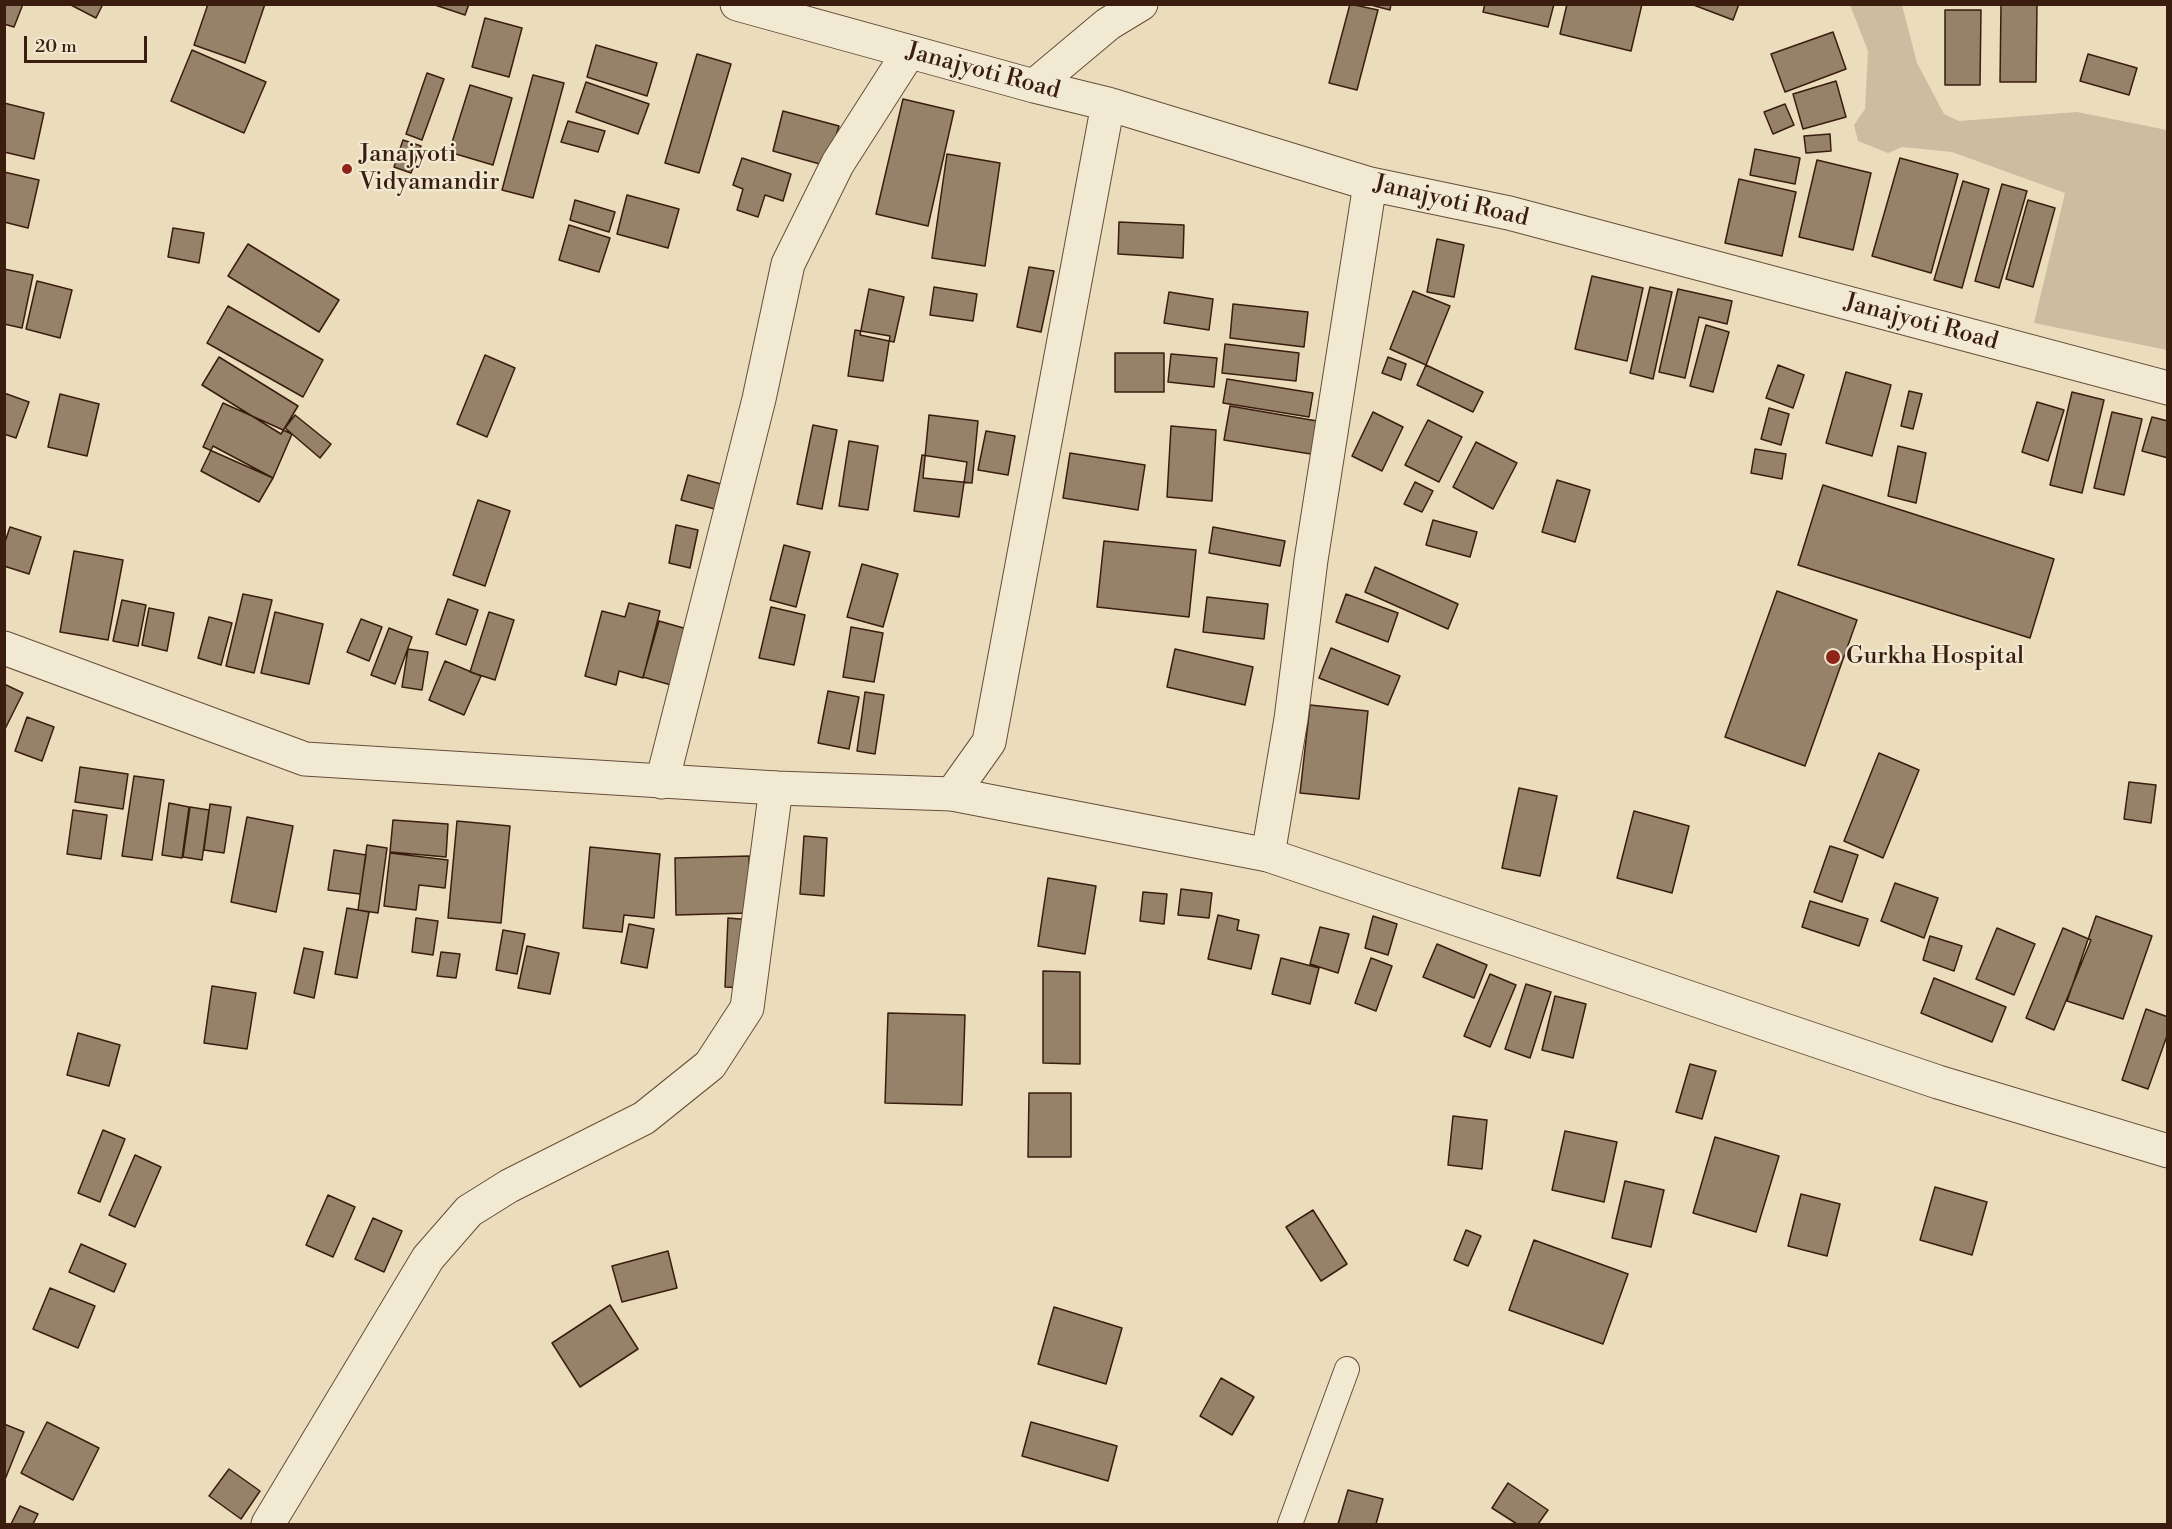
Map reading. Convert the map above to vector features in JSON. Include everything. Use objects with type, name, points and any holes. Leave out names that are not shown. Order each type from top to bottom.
[{"type":"street","name":"Janajyoti Road","points":[[737,4],[1034,86],[1108,104],[1370,184],[1509,213],[2168,388]]},
{"type":"street","points":[[1034,86],[1108,24],[1141,4]]},
{"type":"street","points":[[662,782],[759,399],[788,264],[838,163],[909,52]]},
{"type":"street","points":[[952,794],[989,742],[1108,104]]},
{"type":"street","points":[[1268,855],[1291,719],[1311,560],[1370,184]]},
{"type":"street","points":[[4,648],[305,759],[662,782],[952,794],[1268,855],[1938,1082],[2168,1151]]},
{"type":"street","points":[[267,1524],[428,1258],[469,1211],[509,1186],[644,1118],[710,1065],[747,1008],[777,788]]},
{"type":"lane","points":[[1290,1524],[1347,1369]]},
{"type":"shaded area","points":[[1850,5],[1902,5],[1917,63],[1944,114],[1959,121],[2077,112],[2167,130],[2167,350],[2034,323],[2065,193],[1952,152],[1902,147],[1888,153],[1858,141],[1854,125],[1865,109],[1868,51]]},
{"type":"building","points":[[4,4],[23,4],[14,27],[4,24]]},
{"type":"building","points":[[69,4],[103,4],[96,18]]},
{"type":"building","points":[[208,4],[265,4],[245,63],[194,45]]},
{"type":"building","points":[[432,4],[469,4],[465,15]]},
{"type":"building","points":[[1350,4],[1378,10],[1357,90],[1329,83]]},
{"type":"building","points":[[1367,4],[1391,4],[1390,10]]},
{"type":"building","points":[[1485,4],[1554,4],[1548,27],[1483,12]]},
{"type":"building","points":[[1567,4],[1642,4],[1631,51],[1560,34]]},
{"type":"building","points":[[1691,4],[1739,4],[1733,20]]},
{"type":"building","points":[[2001,4],[2037,4],[2036,82],[2000,82]]},
{"type":"building","points":[[1945,10],[1981,10],[1980,85],[1945,85]]},
{"type":"building","points":[[485,18],[522,28],[509,77],[472,67]]},
{"type":"building","points":[[1833,32],[1846,69],[1785,92],[1771,54]]},
{"type":"building","points":[[596,45],[657,63],[647,96],[587,77]]},
{"type":"building","points":[[192,50],[266,82],[244,133],[171,101]]},
{"type":"building","points":[[697,54],[731,64],[699,173],[665,163]]},
{"type":"building","points":[[2088,54],[2137,68],[2129,95],[2080,81]]},
{"type":"building","points":[[427,73],[444,79],[422,140],[406,134]]},
{"type":"building","points":[[533,75],[564,83],[533,198],[502,190]]},
{"type":"building","points":[[1836,81],[1846,117],[1803,129],[1793,94]]},
{"type":"building","points":[[586,82],[649,104],[638,134],[576,112]]},
{"type":"building","points":[[470,85],[512,98],[493,165],[449,152]]},
{"type":"building","points":[[903,99],[954,111],[928,226],[876,214]]},
{"type":"building","points":[[4,103],[44,113],[34,159],[4,152]]},
{"type":"building","points":[[1785,104],[1794,125],[1773,134],[1764,112]]},
{"type":"building","points":[[783,111],[839,126],[827,166],[773,151]]},
{"type":"building","points":[[568,121],[605,131],[598,152],[561,142]]},
{"type":"building","points":[[1830,134],[1831,151],[1806,153],[1804,136]]},
{"type":"building","points":[[403,140],[421,146],[411,173],[394,167]]},
{"type":"building","points":[[1755,149],[1800,158],[1795,184],[1750,175]]},
{"type":"building","points":[[947,154],[1000,163],[985,266],[932,258]]},
{"type":"building","points":[[742,158],[791,174],[783,201],[765,195],[758,217],[737,210],[743,189],[733,185]]},
{"type":"building","points":[[1900,158],[1958,174],[1931,273],[1872,256]]},
{"type":"building","points":[[1817,160],[1871,173],[1853,250],[1799,237]]},
{"type":"building","points":[[4,172],[39,180],[28,228],[4,222]]},
{"type":"building","points":[[1739,179],[1796,192],[1782,256],[1725,243]]},
{"type":"building","points":[[1963,181],[1989,189],[1962,288],[1934,280]]},
{"type":"building","points":[[2002,184],[2027,191],[1999,288],[1975,281]]},
{"type":"building","points":[[627,195],[679,209],[668,248],[617,234]]},
{"type":"building","points":[[575,200],[615,212],[609,232],[570,220]]},
{"type":"building","points":[[2028,200],[2055,208],[2033,287],[2006,279]]},
{"type":"building","points":[[1119,222],[1184,225],[1183,258],[1118,254]]},
{"type":"building","points":[[569,225],[610,238],[599,272],[559,260]]},
{"type":"building","points":[[173,228],[204,233],[199,263],[168,257]]},
{"type":"building","points":[[1437,239],[1464,245],[1454,297],[1427,292]]},
{"type":"building","points":[[248,244],[339,300],[319,332],[228,276]]},
{"type":"building","points":[[1029,267],[1054,271],[1041,332],[1017,327]]},
{"type":"building","points":[[4,269],[33,275],[22,328],[4,324]]},
{"type":"building","points":[[1592,276],[1643,288],[1627,361],[1575,349]]},
{"type":"building","points":[[37,281],[72,290],[60,338],[26,329]]},
{"type":"building","points":[[934,287],[977,294],[973,321],[930,315]]},
{"type":"building","points":[[1650,287],[1672,292],[1653,379],[1630,373]]},
{"type":"building","points":[[869,289],[904,297],[894,342],[860,335]]},
{"type":"building","points":[[1678,289],[1732,301],[1727,324],[1699,317],[1685,378],[1659,372]]},
{"type":"building","points":[[1413,291],[1450,306],[1426,365],[1390,349]]},
{"type":"building","points":[[1169,292],[1213,299],[1209,330],[1164,323]]},
{"type":"building","points":[[1233,304],[1308,312],[1304,347],[1230,338]]},
{"type":"building","points":[[228,306],[323,360],[303,397],[207,343]]},
{"type":"building","points":[[1706,325],[1729,332],[1713,392],[1690,386]]},
{"type":"building","points":[[855,330],[890,336],[883,381],[848,376]]},
{"type":"building","points":[[1225,344],[1299,353],[1296,381],[1222,373]]},
{"type":"building","points":[[1115,353],[1164,353],[1164,392],[1115,392]]},
{"type":"building","points":[[1171,354],[1217,358],[1214,387],[1168,382]]},
{"type":"building","points":[[485,355],[515,368],[487,437],[457,424]]},
{"type":"building","points":[[219,357],[298,406],[281,434],[202,385]]},
{"type":"building","points":[[1388,357],[1406,364],[1401,380],[1382,373]]},
{"type":"building","points":[[1426,365],[1483,392],[1473,412],[1417,385]]},
{"type":"building","points":[[1778,365],[1804,375],[1793,408],[1766,398]]},
{"type":"building","points":[[1846,372],[1891,385],[1872,456],[1826,443]]},
{"type":"building","points":[[1227,379],[1313,393],[1309,417],[1223,403]]},
{"type":"building","points":[[1909,391],[1922,394],[1913,429],[1901,426]]},
{"type":"building","points":[[2072,392],[2104,400],[2082,493],[2050,485]]},
{"type":"building","points":[[4,393],[29,402],[16,438],[4,434]]},
{"type":"building","points":[[60,394],[99,404],[87,456],[48,447]]},
{"type":"building","points":[[2037,402],[2064,410],[2048,461],[2022,452]]},
{"type":"building","points":[[223,403],[292,434],[273,478],[203,447]]},
{"type":"building","points":[[1230,406],[1323,422],[1317,455],[1224,440]]},
{"type":"building","points":[[1769,408],[1789,414],[1781,445],[1761,439]]},
{"type":"building","points":[[1373,412],[1403,427],[1382,471],[1352,456]]},
{"type":"building","points":[[2112,412],[2142,419],[2124,495],[2094,488]]},
{"type":"building","points":[[295,415],[331,444],[320,458],[285,428]]},
{"type":"building","points":[[929,415],[978,421],[972,483],[923,478]]},
{"type":"building","points":[[2152,417],[2168,421],[2168,458],[2142,451]]},
{"type":"building","points":[[1428,420],[1462,437],[1439,482],[1405,465]]},
{"type":"building","points":[[813,425],[837,430],[822,509],[797,504]]},
{"type":"building","points":[[1171,426],[1216,430],[1212,501],[1167,497]]},
{"type":"building","points":[[986,431],[1015,436],[1008,475],[978,470]]},
{"type":"building","points":[[849,441],[878,446],[868,510],[839,506]]},
{"type":"building","points":[[1476,442],[1517,463],[1493,509],[1453,487]]},
{"type":"building","points":[[213,446],[273,478],[259,502],[201,471]]},
{"type":"building","points":[[1898,446],[1926,453],[1916,503],[1888,496]]},
{"type":"building","points":[[1755,449],[1786,454],[1782,479],[1751,473]]},
{"type":"building","points":[[1070,453],[1145,465],[1138,510],[1063,498]]},
{"type":"building","points":[[922,455],[967,462],[959,517],[914,511]]},
{"type":"building","points":[[688,475],[732,487],[726,512],[681,500]]},
{"type":"building","points":[[1557,480],[1590,490],[1575,542],[1542,532]]},
{"type":"building","points":[[1415,482],[1433,491],[1422,512],[1404,504]]},
{"type":"building","points":[[1823,485],[2054,559],[2030,638],[1798,565]]},
{"type":"building","points":[[478,500],[510,511],[485,586],[453,575]]},
{"type":"building","points":[[1433,520],[1477,532],[1470,557],[1426,545]]},
{"type":"building","points":[[676,525],[698,530],[690,568],[669,563]]},
{"type":"building","points":[[10,527],[41,537],[29,574],[4,566],[4,545]]},
{"type":"building","points":[[1213,527],[1285,541],[1280,566],[1209,553]]},
{"type":"building","points":[[1104,541],[1196,550],[1189,617],[1097,607]]},
{"type":"building","points":[[784,545],[810,552],[796,607],[770,600]]},
{"type":"building","points":[[74,551],[123,560],[108,640],[60,632]]},
{"type":"building","points":[[862,564],[898,574],[883,627],[847,617]]},
{"type":"building","points":[[1375,567],[1458,604],[1448,629],[1365,592]]},
{"type":"building","points":[[1777,591],[1857,620],[1805,766],[1725,737]]},
{"type":"building","points":[[243,594],[272,600],[254,673],[226,666]]},
{"type":"building","points":[[1346,594],[1398,613],[1388,642],[1336,622]]},
{"type":"building","points":[[1207,597],[1268,604],[1264,639],[1203,632]]},
{"type":"building","points":[[448,599],[478,610],[466,645],[436,634]]},
{"type":"building","points":[[122,600],[146,605],[138,646],[113,641]]},
{"type":"building","points":[[629,603],[660,611],[643,678],[619,671],[616,685],[585,676],[602,611],[625,617]]},
{"type":"building","points":[[771,607],[805,615],[794,665],[759,658]]},
{"type":"building","points":[[149,608],[174,613],[167,651],[142,645]]},
{"type":"building","points":[[275,612],[323,624],[309,684],[261,673]]},
{"type":"building","points":[[489,612],[514,620],[495,680],[470,672]]},
{"type":"building","points":[[209,617],[232,623],[221,665],[198,658]]},
{"type":"building","points":[[361,619],[382,627],[369,661],[347,652]]},
{"type":"building","points":[[659,621],[687,629],[671,685],[643,677]]},
{"type":"building","points":[[851,627],[883,633],[874,682],[843,677]]},
{"type":"building","points":[[389,628],[412,637],[395,684],[371,675]]},
{"type":"building","points":[[1331,648],[1400,676],[1388,705],[1319,678]]},
{"type":"building","points":[[408,649],[428,652],[422,690],[402,687]]},
{"type":"building","points":[[1175,649],[1253,667],[1245,705],[1167,687]]},
{"type":"building","points":[[445,661],[481,676],[464,715],[429,700]]},
{"type":"building","points":[[4,684],[23,693],[4,731]]},
{"type":"building","points":[[828,691],[859,697],[849,749],[818,743]]},
{"type":"building","points":[[865,692],[884,695],[875,754],[857,751]]},
{"type":"building","points":[[1310,705],[1368,711],[1359,799],[1300,793]]},
{"type":"building","points":[[27,717],[54,727],[42,761],[15,751]]},
{"type":"building","points":[[1879,753],[1919,770],[1883,858],[1844,841]]},
{"type":"building","points":[[80,767],[128,774],[123,809],[75,802]]},
{"type":"building","points":[[134,776],[164,780],[152,860],[122,856]]},
{"type":"building","points":[[2129,782],[2156,785],[2151,823],[2124,819]]},
{"type":"building","points":[[1519,788],[1557,796],[1540,876],[1502,868]]},
{"type":"building","points":[[169,803],[189,807],[182,858],[162,855]]},
{"type":"building","points":[[210,804],[231,807],[224,853],[204,850]]},
{"type":"building","points":[[190,807],[209,810],[202,860],[183,857]]},
{"type":"building","points":[[73,810],[107,815],[101,859],[67,854]]},
{"type":"building","points":[[1634,811],[1689,826],[1672,893],[1617,878]]},
{"type":"building","points":[[247,817],[293,826],[276,912],[231,902]]},
{"type":"building","points":[[393,820],[448,824],[446,857],[390,852]]},
{"type":"building","points":[[457,821],[510,826],[501,923],[448,918]]},
{"type":"building","points":[[804,836],[827,838],[824,896],[800,894]]},
{"type":"building","points":[[367,845],[387,848],[378,913],[358,910]]},
{"type":"building","points":[[1830,846],[1858,855],[1842,902],[1814,892]]},
{"type":"building","points":[[590,847],[660,854],[654,918],[624,915],[622,932],[583,928]]},
{"type":"building","points":[[334,850],[366,855],[360,894],[328,890]]},
{"type":"building","points":[[390,853],[448,860],[445,888],[419,885],[416,910],[384,906]]},
{"type":"building","points":[[749,856],[751,913],[676,915],[675,858]]},
{"type":"building","points":[[1048,878],[1096,886],[1085,954],[1038,946]]},
{"type":"building","points":[[1895,883],[1938,898],[1924,938],[1881,921]]},
{"type":"building","points":[[1181,889],[1212,893],[1209,918],[1178,915]]},
{"type":"building","points":[[1143,892],[1167,894],[1164,924],[1140,921]]},
{"type":"building","points":[[1810,901],[1868,919],[1859,946],[1802,927]]},
{"type":"building","points":[[347,908],[369,912],[357,978],[335,974]]},
{"type":"building","points":[[1218,915],[1239,920],[1237,930],[1259,935],[1251,969],[1208,959]]},
{"type":"building","points":[[1373,916],[1397,924],[1388,955],[1365,948]]},
{"type":"building","points":[[2096,916],[2152,936],[2123,1019],[2067,1001]]},
{"type":"building","points":[[416,918],[438,921],[433,955],[412,952]]},
{"type":"building","points":[[728,918],[751,920],[747,988],[725,987]]},
{"type":"building","points":[[629,924],[654,929],[647,968],[621,963]]},
{"type":"building","points":[[1320,927],[1349,934],[1338,973],[1310,964]]},
{"type":"building","points":[[1997,928],[2035,944],[2014,995],[1976,979]]},
{"type":"building","points":[[2063,928],[2091,940],[2054,1030],[2026,1018]]},
{"type":"building","points":[[503,930],[525,934],[517,974],[496,970]]},
{"type":"building","points":[[1930,936],[1962,946],[1954,971],[1923,960]]},
{"type":"building","points":[[1437,944],[1487,965],[1474,998],[1423,977]]},
{"type":"building","points":[[527,946],[559,953],[550,994],[518,988]]},
{"type":"building","points":[[304,948],[323,952],[314,998],[294,993]]},
{"type":"building","points":[[441,952],[460,954],[456,978],[437,976]]},
{"type":"building","points":[[1281,958],[1319,968],[1310,1004],[1272,994]]},
{"type":"building","points":[[1371,958],[1392,966],[1376,1011],[1355,1003]]},
{"type":"building","points":[[1043,971],[1080,972],[1080,1064],[1043,1063]]},
{"type":"building","points":[[1490,974],[1516,985],[1490,1047],[1464,1036]]},
{"type":"building","points":[[1934,978],[2006,1007],[1992,1042],[1921,1013]]},
{"type":"building","points":[[1526,984],[1551,992],[1530,1058],[1505,1049]]},
{"type":"building","points":[[212,986],[256,993],[247,1049],[204,1043]]},
{"type":"building","points":[[1555,996],[1586,1004],[1573,1058],[1542,1050]]},
{"type":"building","points":[[2146,1009],[2168,1017],[2168,1033],[2148,1089],[2122,1080]]},
{"type":"building","points":[[888,1013],[965,1015],[962,1105],[885,1103]]},
{"type":"building","points":[[78,1033],[120,1045],[109,1086],[67,1075]]},
{"type":"building","points":[[1690,1064],[1716,1071],[1702,1119],[1676,1112]]},
{"type":"building","points":[[1029,1093],[1071,1093],[1071,1157],[1028,1157]]},
{"type":"building","points":[[1453,1116],[1487,1120],[1482,1169],[1448,1165]]},
{"type":"building","points":[[103,1130],[125,1139],[100,1202],[78,1193]]},
{"type":"building","points":[[1565,1131],[1617,1142],[1604,1202],[1552,1190]]},
{"type":"building","points":[[1715,1137],[1779,1156],[1756,1232],[1693,1213]]},
{"type":"building","points":[[135,1155],[161,1167],[135,1227],[109,1215]]},
{"type":"building","points":[[1625,1181],[1664,1190],[1651,1247],[1612,1238]]},
{"type":"building","points":[[1935,1187],[1987,1202],[1972,1255],[1920,1240]]},
{"type":"building","points":[[1801,1194],[1840,1204],[1827,1256],[1788,1246]]},
{"type":"building","points":[[328,1195],[355,1207],[333,1257],[306,1245]]},
{"type":"building","points":[[1313,1210],[1347,1264],[1321,1281],[1286,1227]]},
{"type":"building","points":[[373,1218],[402,1231],[384,1272],[355,1259]]},
{"type":"building","points":[[1466,1230],[1481,1236],[1468,1266],[1454,1260]]},
{"type":"building","points":[[1534,1240],[1628,1274],[1603,1344],[1509,1310]]},
{"type":"building","points":[[81,1244],[126,1264],[114,1292],[69,1272]]},
{"type":"building","points":[[668,1251],[677,1288],[622,1302],[612,1266]]},
{"type":"building","points":[[50,1288],[95,1306],[78,1348],[33,1329]]},
{"type":"building","points":[[610,1305],[638,1349],[580,1387],[552,1343]]},
{"type":"building","points":[[1054,1307],[1122,1328],[1106,1384],[1038,1364]]},
{"type":"building","points":[[1221,1378],[1254,1397],[1232,1435],[1200,1416]]},
{"type":"building","points":[[47,1422],[99,1448],[73,1500],[21,1473]]},
{"type":"building","points":[[1031,1422],[1117,1446],[1108,1481],[1022,1456]]},
{"type":"building","points":[[4,1424],[24,1432],[4,1482]]},
{"type":"building","points":[[229,1469],[260,1491],[241,1519],[209,1496]]},
{"type":"building","points":[[1508,1483],[1548,1510],[1538,1524],[1517,1524],[1492,1508]]},
{"type":"building","points":[[1348,1490],[1383,1499],[1376,1524],[1338,1524]]},
{"type":"building","points":[[20,1506],[38,1514],[33,1524],[11,1524]]},
{"type":"place","name":"Janajyoti Vidyamandir","points":[[347,169]]},
{"type":"place","name":"Gurkha Hospital","points":[[1833,657]]}]
